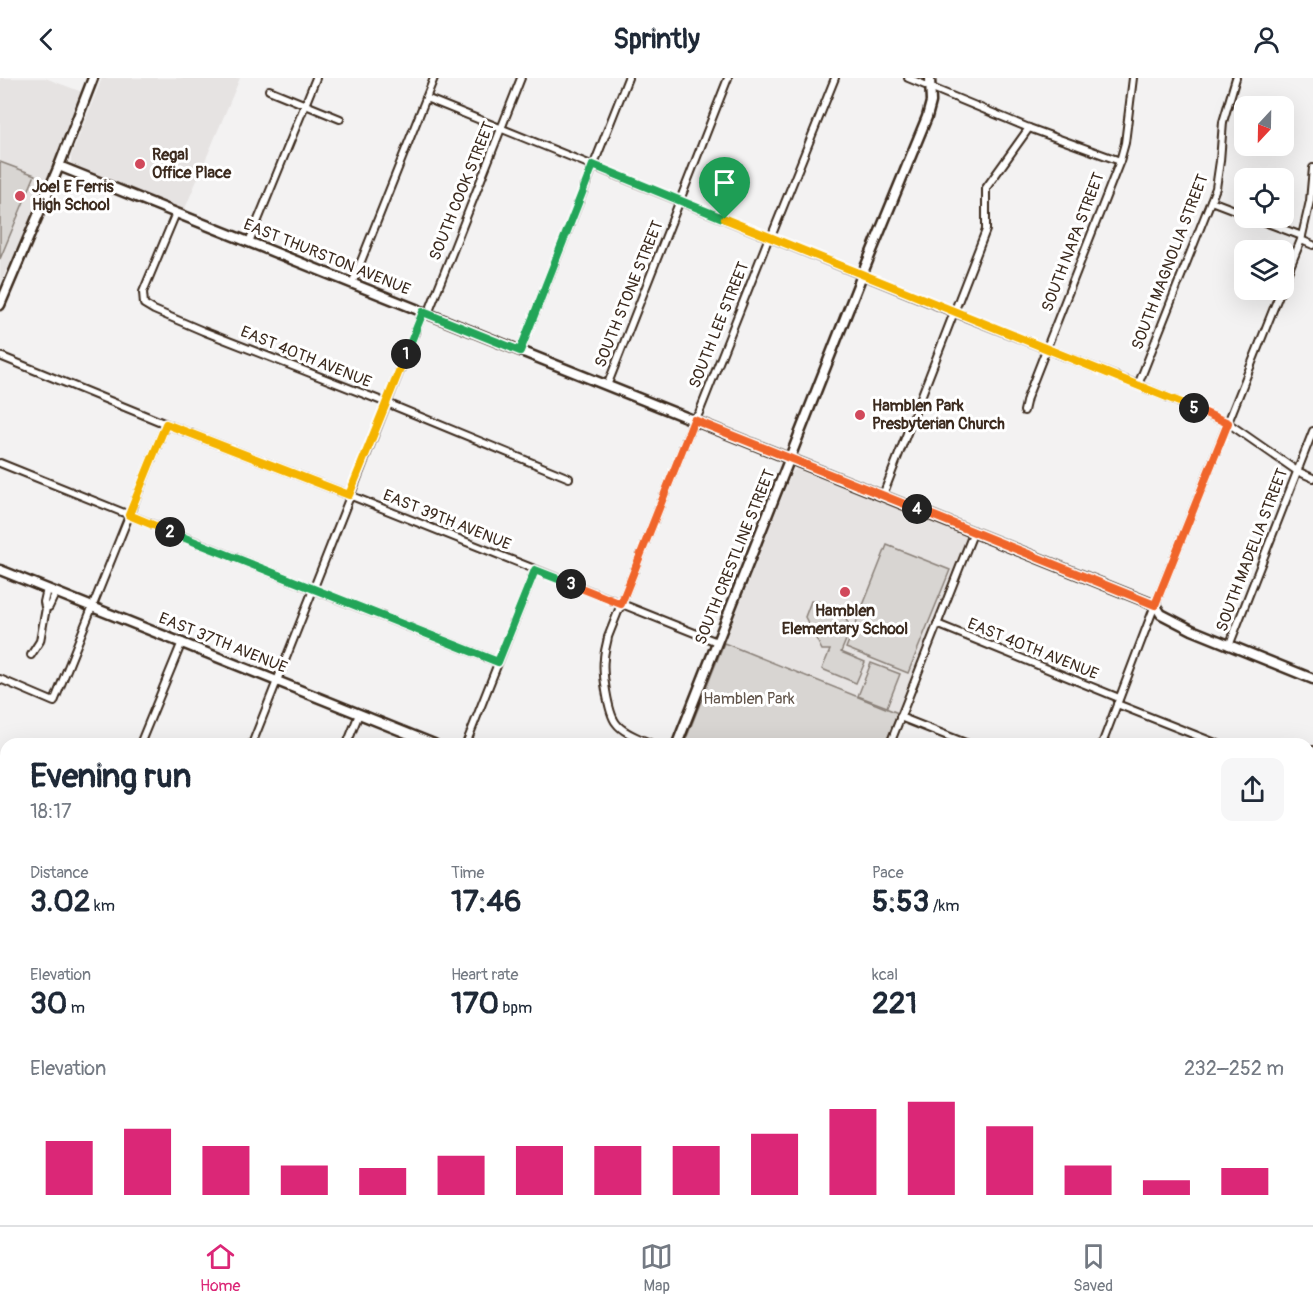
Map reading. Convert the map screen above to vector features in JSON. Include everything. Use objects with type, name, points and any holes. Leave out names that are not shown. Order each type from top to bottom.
[{"type":"street","points":[[0,305],[59,166],[93,78]]},
{"type":"street","points":[[249,242],[316,78]]},
{"type":"street","points":[[352,284],[434,78]]},
{"type":"street","name":"SOUTH COOK STREET","points":[[254,738],[349,495],[521,78]]},
{"type":"street","points":[[520,351],[628,78]]},
{"type":"street","name":"SOUTH STONE STREET","points":[[607,386],[728,78]]},
{"type":"street","name":"SOUTH LEE STREET","points":[[637,738],[616,723],[609,706],[603,660],[608,636],[835,78]]},
{"type":"street","points":[[908,78],[931,82],[1029,128],[1120,161]]},
{"type":"street","name":"SOUTH NAPA STREET","points":[[1024,411],[1046,348],[1120,161],[1125,143],[1134,78]]},
{"type":"street","name":"SOUTH MAGNOLIA STREET","points":[[1138,385],[1216,188],[1223,122],[1236,78]]},
{"type":"street","name":"SOUTH CRESTLINE STREET","points":[[679,738],[862,275],[927,117],[931,102],[931,82]]},
{"type":"street","points":[[270,90],[340,119]]},
{"type":"street","points":[[426,98],[1228,423],[1297,471],[1313,478]]},
{"type":"street","points":[[882,495],[986,230],[986,188],[1029,128]]},
{"type":"street","name":"EAST THURSTON AVENUE","points":[[59,166],[1155,605],[1161,614],[1173,621],[1313,679]]},
{"type":"street","points":[[1294,256],[1310,201],[1313,168]]},
{"type":"street","points":[[1211,201],[1234,210]]},
{"type":"street","name":"EAST 40TH AVENUE","points":[[176,213],[143,292],[144,304],[569,478]]},
{"type":"street","points":[[1278,228],[1313,245]]},
{"type":"street","points":[[1104,738],[1277,300]]},
{"type":"street","name":"EAST 39TH AVENUE","points":[[0,356],[717,642]]},
{"type":"street","points":[[0,679],[54,702],[166,424]]},
{"type":"street","name":"SOUTH MADELIA STREET","points":[[1229,646],[1313,431]]},
{"type":"street","points":[[0,463],[498,662]]},
{"type":"street","points":[[892,738],[974,531]]},
{"type":"street","name":"EAST 37TH AVENUE","points":[[0,570],[419,738]]},
{"type":"street","points":[[468,738],[535,570]]},
{"type":"street","points":[[31,655],[40,641],[47,589]]},
{"type":"street","points":[[46,608],[49,607],[56,592]]},
{"type":"street","name":"EAST 40TH AVENUE","points":[[937,624],[1204,738]]},
{"type":"street","points":[[142,738],[182,642]]},
{"type":"street","points":[[349,738],[359,714]]},
{"type":"street","points":[[900,717],[953,738]]},
{"type":"shaded area","points":[[0,78],[45,78],[82,92],[24,235],[0,284]]},
{"type":"shaded area","points":[[102,78],[240,78],[184,211],[75,167],[71,163],[71,156]]},
{"type":"shaded area","name":"Hamblen Elementary School","points":[[796,469],[966,535],[898,713],[724,643],[792,472]]},
{"type":"green space","points":[[0,162],[35,175],[0,259]]},
{"type":"green space","points":[[887,545],[950,570],[908,673],[846,648]]},
{"type":"green space","points":[[811,601],[825,602],[826,614],[840,609],[851,628],[841,652],[865,662],[856,683],[822,669],[830,650],[822,650],[805,617]]},
{"type":"green space","name":"Hamblen Park","points":[[724,643],[898,713],[888,738],[686,738]]},
{"type":"green space","points":[[871,663],[900,674],[887,707],[858,696]]},
{"type":"place","name":"Regal Office Place","points":[[140,164]]},
{"type":"place","name":"Joel E Ferris High School","points":[[20,196]]},
{"type":"place","name":"Hamblen Park Presbyterian Church","points":[[860,415]]},
{"type":"place","name":"Hamblen Elementary School","points":[[845,592]]},
{"type":"route","points":[[593,165],[725,219],[1228,423],[1155,605],[694,420],[621,604],[535,570],[498,662],[129,515],[166,424],[349,495],[423,312],[520,351],[593,165]]}]
